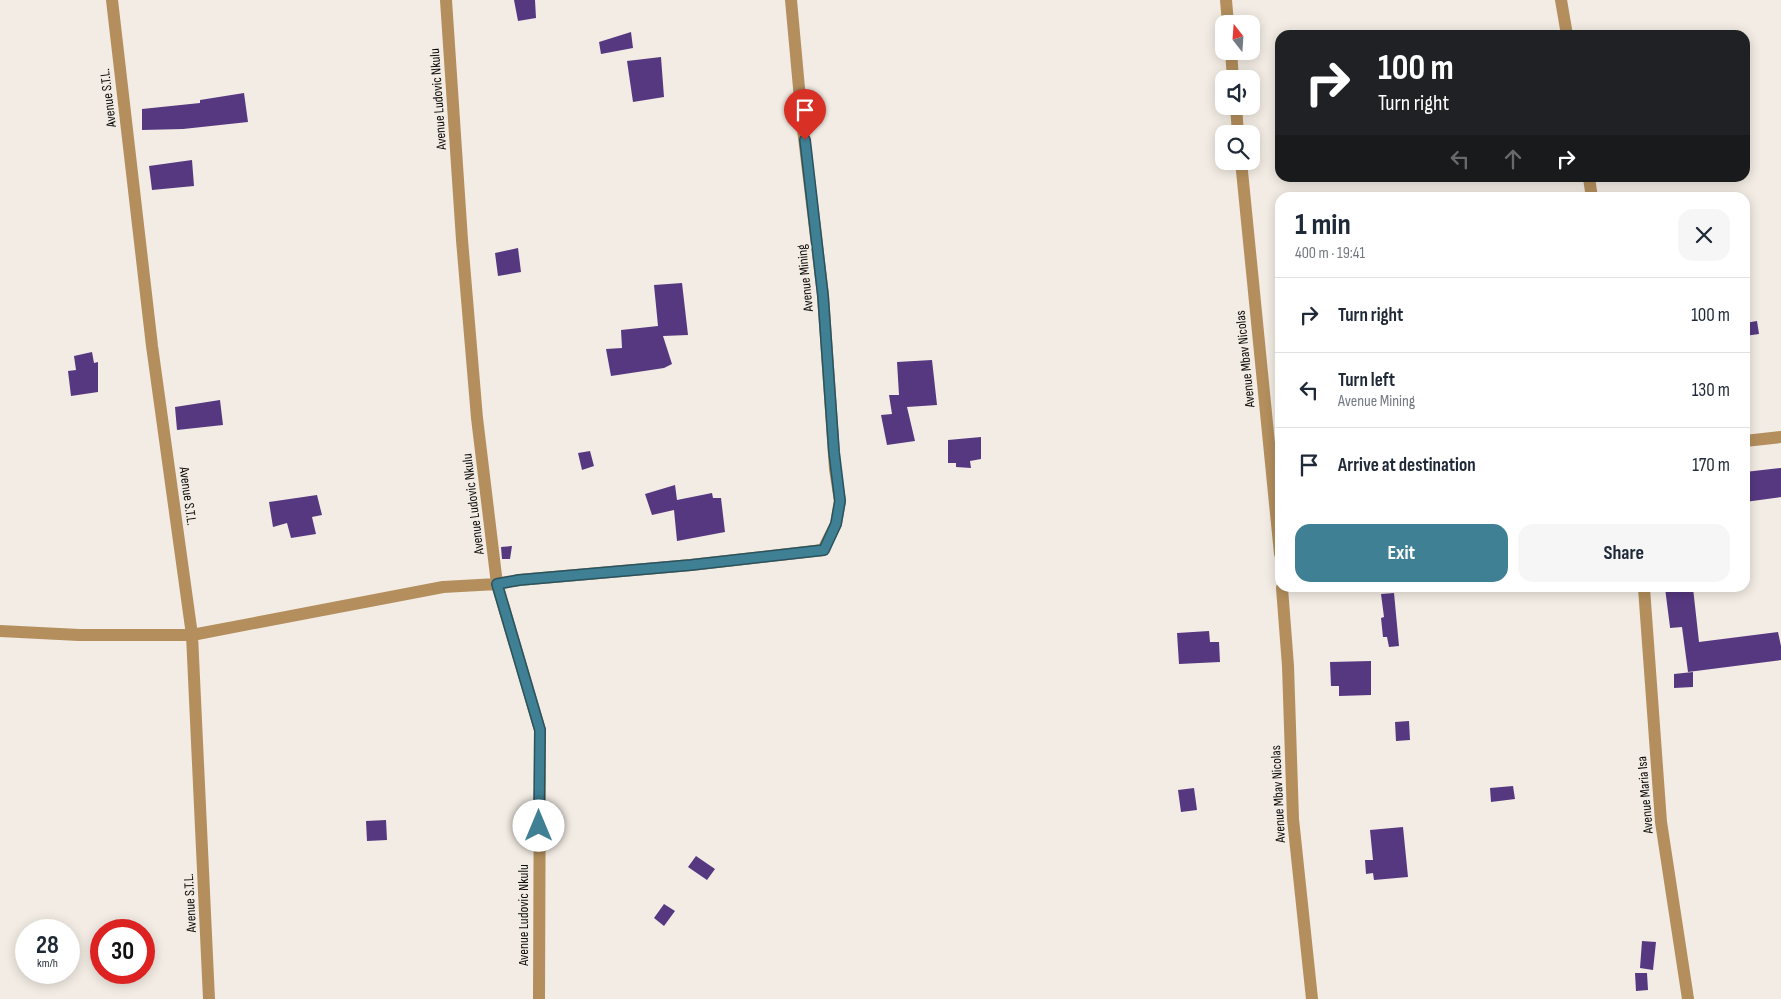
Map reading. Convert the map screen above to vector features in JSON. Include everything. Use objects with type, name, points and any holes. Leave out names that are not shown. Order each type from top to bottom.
[{"type":"street","name":"Avenue S.T.L.","points":[[112,0],[152,346],[192,635],[209,999]]},
{"type":"street","name":"Avenue Ludovic Nkulu","points":[[446,0],[462,240],[476,408],[497,584],[540,730],[539,999]]},
{"type":"street","name":"Avenue Mining","points":[[497,584],[519,580],[691,565],[824,550],[836,524],[840,501],[834,451],[823,296],[802,121],[791,0]]},
{"type":"street","points":[[1226,0],[1227,15]]},
{"type":"street","points":[[1561,0],[1565,30]]},
{"type":"street","name":"Avenue Mbav Nicolas","points":[[1242,170],[1255,312],[1275,478]]},
{"type":"street","points":[[1750,440],[1781,437]]},
{"type":"street","points":[[0,631],[79,635],[192,635],[443,587],[497,584]]},
{"type":"street","name":"Avenue Mbav Nicolas","points":[[1282,592],[1288,666],[1293,819],[1312,999]]},
{"type":"street","name":"Avenue Maria Isa","points":[[1644,592],[1661,822],[1688,999]]},
{"type":"building","points":[[514,0],[535,0],[536,18],[518,21]]},
{"type":"building","points":[[631,32],[633,48],[601,54],[599,42]]},
{"type":"building","points":[[661,57],[664,97],[633,102],[627,61]]},
{"type":"building","points":[[244,93],[248,122],[183,129],[142,130],[142,109],[200,103],[200,100]]},
{"type":"building","points":[[192,160],[194,186],[152,190],[149,166]]},
{"type":"building","points":[[518,248],[521,272],[498,276],[495,253]]},
{"type":"building","points":[[682,283],[688,335],[663,336],[672,364],[664,368],[611,376],[606,349],[622,348],[621,330],[658,326],[654,285]]},
{"type":"building","points":[[1757,321],[1759,334],[1750,335],[1750,322]]},
{"type":"building","points":[[92,352],[94,363],[98,362],[98,392],[71,396],[68,371],[76,370],[74,356]]},
{"type":"building","points":[[932,360],[937,405],[907,407],[915,441],[887,445],[881,415],[892,414],[889,395],[899,395],[897,362]]},
{"type":"building","points":[[220,400],[223,425],[177,430],[175,407]]},
{"type":"building","points":[[981,437],[981,459],[970,461],[971,468],[956,467],[956,463],[948,463],[948,440]]},
{"type":"building","points":[[590,451],[594,466],[582,470],[578,453]]},
{"type":"building","points":[[1781,468],[1781,497],[1750,501],[1750,471]]},
{"type":"building","points":[[675,485],[677,500],[712,493],[713,498],[721,498],[725,532],[677,541],[674,510],[652,515],[645,494]]},
{"type":"building","points":[[317,495],[322,515],[312,517],[316,534],[291,538],[287,523],[273,527],[269,502]]},
{"type":"building","points":[[512,546],[510,559],[502,559],[501,547]]},
{"type":"building","points":[[1666,592],[1693,592],[1699,642],[1778,632],[1781,660],[1688,672],[1682,627],[1670,628]]},
{"type":"building","points":[[1394,593],[1399,646],[1389,647],[1387,637],[1383,637],[1381,618],[1384,617],[1381,594]]},
{"type":"building","points":[[1209,631],[1210,642],[1219,642],[1220,662],[1179,664],[1177,633]]},
{"type":"building","points":[[1371,661],[1371,695],[1339,696],[1339,686],[1331,686],[1330,662]]},
{"type":"building","points":[[1693,672],[1693,687],[1674,688],[1674,674]]},
{"type":"building","points":[[1409,721],[1410,740],[1396,741],[1395,722]]},
{"type":"building","points":[[1513,786],[1515,799],[1491,802],[1490,788]]},
{"type":"building","points":[[1194,788],[1197,810],[1181,812],[1178,790]]},
{"type":"building","points":[[386,820],[387,840],[367,841],[366,821]]},
{"type":"building","points":[[1403,827],[1408,877],[1374,880],[1373,873],[1366,874],[1365,860],[1373,860],[1370,830]]},
{"type":"building","points":[[696,856],[715,869],[707,880],[688,867]]},
{"type":"building","points":[[664,904],[675,911],[664,926],[654,918]]},
{"type":"building","points":[[1642,941],[1656,942],[1653,970],[1640,968]]},
{"type":"building","points":[[1635,973],[1647,973],[1648,990],[1636,991]]},
{"type":"route","points":[[539,826],[540,730],[497,584],[519,580],[691,565],[824,550],[836,524],[840,501],[835,469],[823,296],[805,140]]}]
